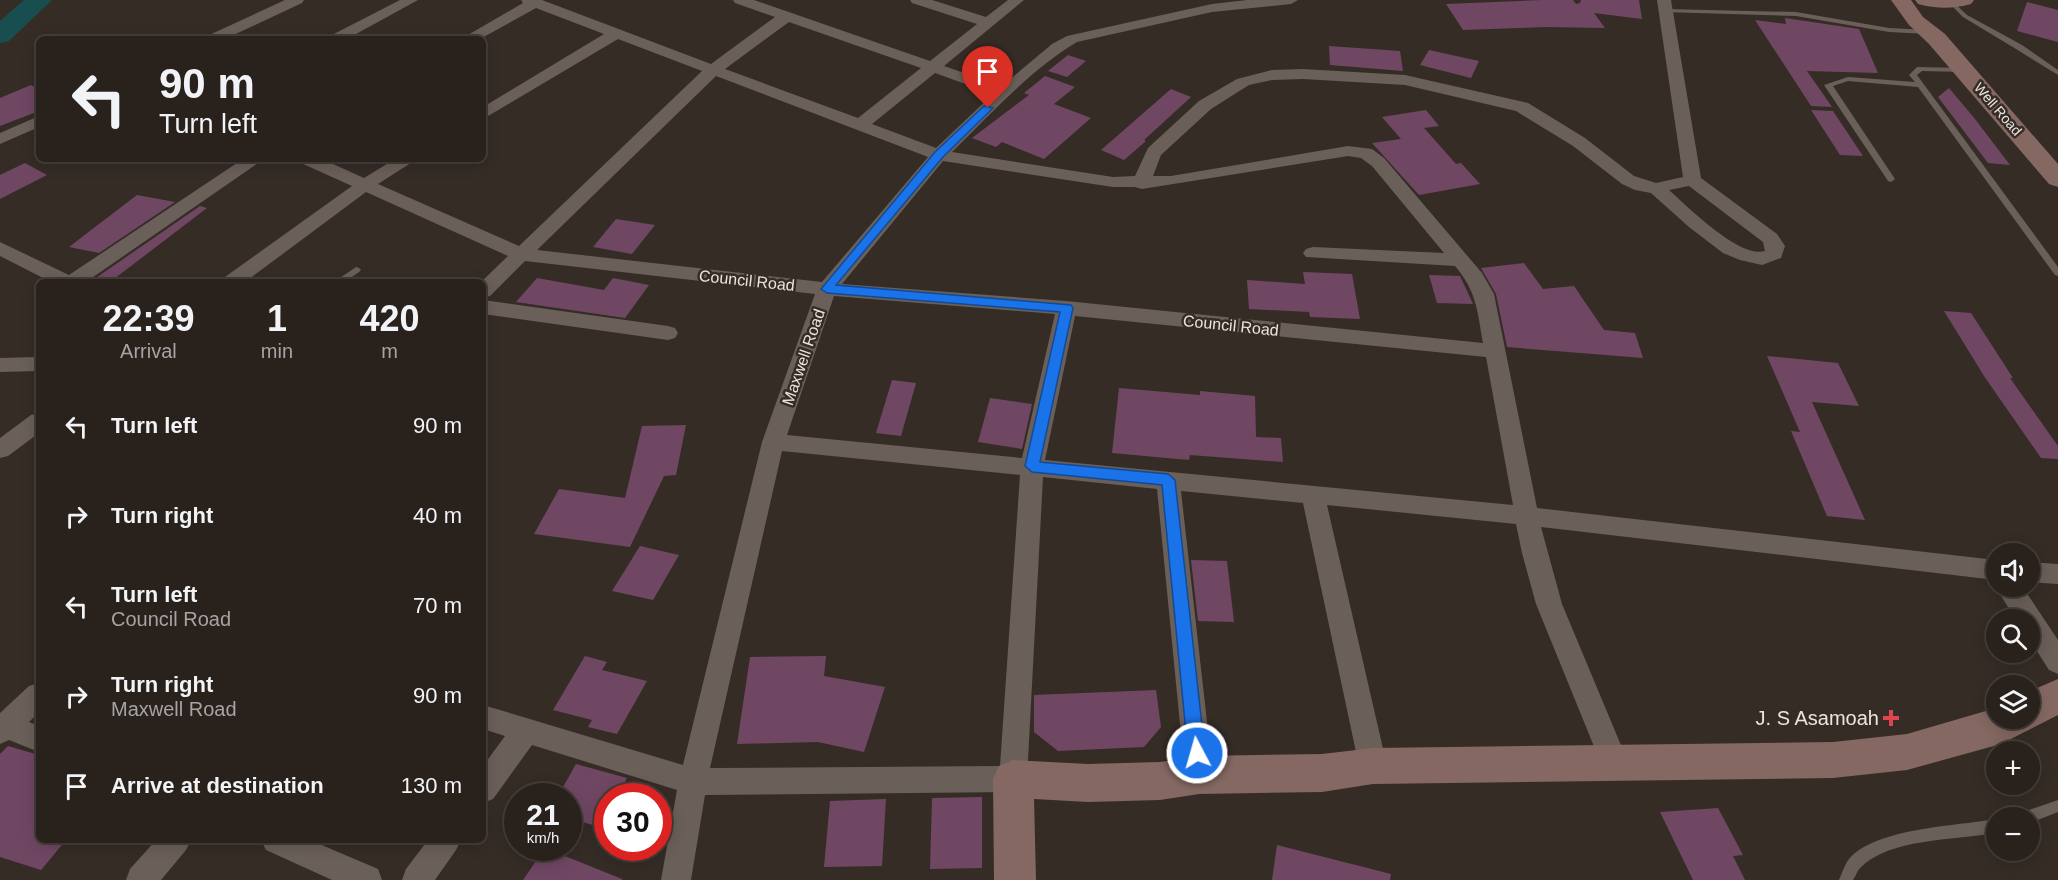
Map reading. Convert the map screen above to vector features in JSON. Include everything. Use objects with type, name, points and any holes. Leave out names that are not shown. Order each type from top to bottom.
[{"type":"street","points":[[219,36],[297,0]]},
{"type":"street","points":[[341,36],[411,0]]},
{"type":"street","points":[[740,0],[1004,92]]},
{"type":"street","points":[[917,0],[988,23]]},
{"type":"street","points":[[860,125],[1017,0]]},
{"type":"street","name":"Maxwell Road","points":[[676,880],[693,782],[773,442],[827,289],[939,154],[1004,92],[1058,47],[1072,39],[1212,8],[1291,0]]},
{"type":"street","name":"Well Road","points":[[1902,0],[1916,21],[1963,70],[2058,178]]},
{"type":"street","points":[[474,36],[532,1],[939,154],[1113,182],[1142,184],[1171,181],[1348,151],[1366,153],[1378,162],[1475,277],[1484,294],[1534,553],[1549,604],[1614,762]]},
{"type":"street","points":[[1932,36],[1935,16],[1946,1]]},
{"type":"street","points":[[1656,188],[1713,238],[1730,249],[1747,257],[1761,260],[1768,259],[1774,254],[1775,246],[1770,238],[1692,180],[1665,5]]},
{"type":"street","points":[[486,288],[714,69],[787,16]]},
{"type":"street","points":[[486,112],[617,33]]},
{"type":"street","points":[[1142,184],[1145,169],[1154,152],[1205,105],[1244,82],[1272,75],[1303,74],[1405,81],[1522,108],[1541,117],[1579,142],[1628,180],[1641,186],[1656,188],[1692,180]]},
{"type":"street","points":[[0,139],[34,128]]},
{"type":"street","points":[[76,279],[251,162]]},
{"type":"street","name":"Council Road","points":[[314,162],[523,255],[827,289],[1066,308],[1494,351]]},
{"type":"street","points":[[236,279],[364,185],[403,162]]},
{"type":"street","points":[[0,248],[61,279]]},
{"type":"street","points":[[1313,253],[1460,260]]},
{"type":"street","points":[[486,307],[668,333]]},
{"type":"street","points":[[1015,880],[1013,778],[1032,466],[1066,308]]},
{"type":"street","points":[[0,365],[36,364]]},
{"type":"street","points":[[0,450],[36,423]]},
{"type":"street","points":[[773,442],[1528,516],[1986,569]]},
{"type":"street","points":[[1168,480],[1199,775]]},
{"type":"street","points":[[1313,496],[1373,766]]},
{"type":"street","points":[[2040,573],[2058,574]]},
{"type":"street","points":[[2015,597],[2058,662]]},
{"type":"street","points":[[2040,705],[2058,696]]},
{"type":"street","points":[[36,698],[3,729],[36,739]]},
{"type":"street","points":[[486,718],[525,732],[693,782],[1013,778],[1088,783],[1160,781],[1199,775],[1322,773],[1373,766],[1833,760],[1907,752],[1990,729]]},
{"type":"street","points":[[486,785],[525,732]]},
{"type":"street","points":[[141,880],[173,843]]},
{"type":"street","points":[[283,843],[368,880]]},
{"type":"street","points":[[417,880],[444,843]]},
{"type":"lane","points":[[1946,1],[1965,16],[2058,73]]},
{"type":"lane","points":[[1665,5],[1796,14],[1932,36]]},
{"type":"lane","points":[[2036,58],[2058,63]]},
{"type":"lane","points":[[1963,70],[1920,69],[1913,75],[2058,273]]},
{"type":"lane","points":[[1891,179],[1828,85],[1848,79],[1919,85]]},
{"type":"lane","points":[[343,279],[356,270]]},
{"type":"lane","points":[[2040,813],[2058,806]]},
{"type":"lane","points":[[1846,880],[1853,863],[1879,846],[1986,828]]},
{"type":"building","points":[[1573,0],[1576,4],[1581,0],[1639,0],[1642,19],[1594,13],[1605,28],[1547,27],[1463,30],[1446,4]]},
{"type":"building","points":[[2027,2],[2058,10],[2058,42],[2017,31]]},
{"type":"building","points":[[1785,18],[1859,29],[1878,73],[1807,71],[1832,107],[1811,106],[1755,20],[1786,24]]},
{"type":"building","points":[[1329,46],[1400,51],[1403,71],[1330,65]]},
{"type":"building","points":[[1429,50],[1479,61],[1471,78],[1420,65]]},
{"type":"building","points":[[1068,55],[1086,61],[1067,77],[1048,71]]},
{"type":"building","points":[[1045,76],[1075,87],[1054,104],[1091,118],[1044,159],[1002,142],[996,147],[972,138],[1029,95],[1024,93]]},
{"type":"building","points":[[31,85],[36,88],[36,112],[0,126],[0,98]]},
{"type":"building","points":[[1949,88],[2010,165],[1988,163],[1938,97]]},
{"type":"building","points":[[1171,89],[1191,97],[1144,140],[1146,141],[1124,160],[1101,150]]},
{"type":"building","points":[[1426,110],[1439,126],[1424,128],[1456,164],[1461,163],[1480,184],[1419,195],[1372,143],[1401,139],[1382,117]]},
{"type":"building","points":[[1811,110],[1833,111],[1863,156],[1840,155]]},
{"type":"building","points":[[25,163],[47,175],[0,199],[0,175]]},
{"type":"building","points":[[137,195],[175,202],[99,253],[69,247]]},
{"type":"building","points":[[200,206],[207,208],[114,279],[94,279]]},
{"type":"building","points":[[616,219],[655,225],[632,254],[593,247]]},
{"type":"building","points":[[1524,263],[1543,289],[1574,286],[1604,330],[1635,333],[1643,358],[1507,347],[1496,294],[1481,268]]},
{"type":"building","points":[[1303,272],[1352,274],[1360,319],[1310,317],[1309,312],[1249,309],[1247,280],[1305,284]]},
{"type":"building","points":[[1429,275],[1460,276],[1473,304],[1437,303]]},
{"type":"building","points":[[537,278],[604,290],[613,278],[649,285],[625,318],[516,302]]},
{"type":"building","points":[[1944,311],[1971,313],[2013,378],[2010,378],[2058,446],[2058,459],[2041,458],[1984,376]]},
{"type":"building","points":[[1767,356],[1838,363],[1859,406],[1812,402],[1865,520],[1827,516],[1791,431],[1800,432]]},
{"type":"building","points":[[892,380],[916,383],[901,436],[876,433]]},
{"type":"building","points":[[1119,388],[1200,395],[1200,391],[1255,396],[1256,437],[1281,438],[1283,462],[1190,455],[1189,460],[1112,453]]},
{"type":"building","points":[[990,398],[1032,404],[1022,449],[978,442]]},
{"type":"building","points":[[686,425],[676,475],[664,476],[630,547],[534,534],[559,489],[625,498],[642,426]]},
{"type":"building","points":[[640,546],[679,555],[653,600],[612,591]]},
{"type":"building","points":[[1191,560],[1227,561],[1234,622],[1198,621]]},
{"type":"building","points":[[585,656],[607,662],[602,670],[647,681],[617,734],[588,727],[592,720],[553,710]]},
{"type":"building","points":[[826,656],[824,676],[885,687],[864,752],[818,742],[737,744],[750,657]]},
{"type":"building","points":[[1156,690],[1161,727],[1144,747],[1058,751],[1034,732],[1034,695]]},
{"type":"building","points":[[8,746],[36,754],[36,843],[64,843],[41,870],[0,857],[0,754]]},
{"type":"building","points":[[576,764],[627,778],[624,783],[594,783],[594,825],[582,822],[582,783],[565,783]]},
{"type":"building","points":[[982,797],[982,868],[930,869],[932,798]]},
{"type":"building","points":[[886,799],[882,866],[824,867],[830,801]]},
{"type":"building","points":[[1718,808],[1743,855],[1733,856],[1745,880],[1693,880],[1660,812]]},
{"type":"building","points":[[1277,845],[1391,874],[1390,880],[1272,880]]},
{"type":"building","points":[[536,861],[577,861],[622,879],[622,880],[523,880]]},
{"type":"waterway","points":[[0,35],[39,0]]},
{"type":"place","name":"J. S Asamoah","points":[[1891,718]]},
{"type":"route","points":[[988,108],[939,154],[827,289],[1066,308],[1032,466],[1168,480],[1197,753]]}]
